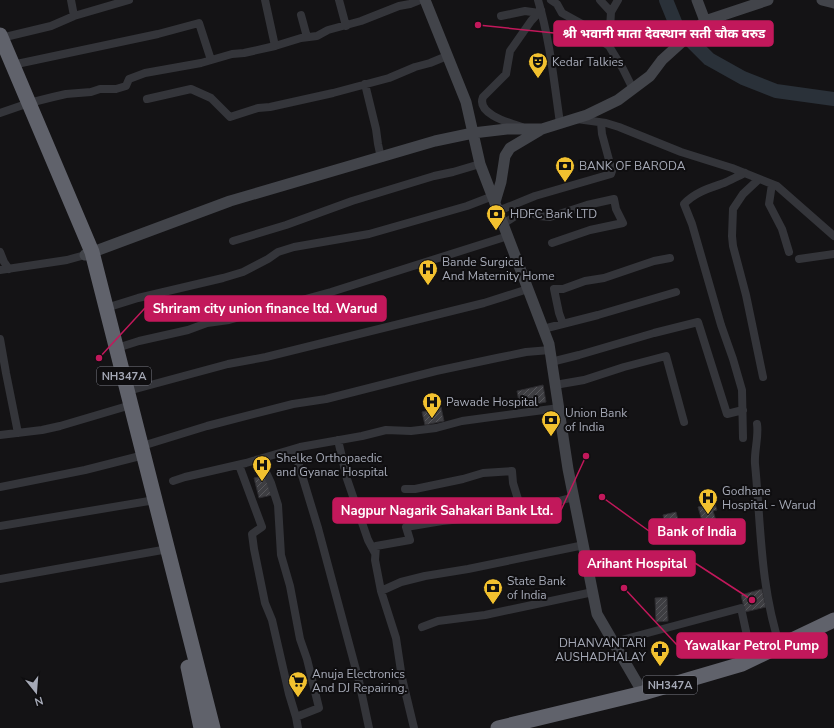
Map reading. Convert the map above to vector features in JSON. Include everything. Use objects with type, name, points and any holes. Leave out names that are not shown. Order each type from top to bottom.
[{"type":"highway","name":"NH347A","points":[[3,49],[88,253],[106,308],[117,348],[127,401],[163,550],[213,728]]},
{"type":"highway","points":[[88,253],[127,401]]},
{"type":"highway","points":[[163,550],[202,728]]},
{"type":"highway","name":"NH347A","points":[[498,728],[643,693],[742,664],[834,620]]},
{"type":"street","points":[[71,0],[74,16]]},
{"type":"street","points":[[3,49],[74,16],[129,0]]},
{"type":"street","points":[[265,0],[276,46]]},
{"type":"street","points":[[339,0],[346,26]]},
{"type":"street","points":[[0,113],[25,104],[66,94],[91,92],[100,89],[116,89],[126,86],[129,79],[145,73],[171,70],[232,54],[244,53],[307,37],[317,36],[328,30],[346,26],[399,6],[420,0]]},
{"type":"street","points":[[425,0],[466,102],[480,164],[550,350],[574,497],[597,614],[643,693]]},
{"type":"street","points":[[538,0],[553,72],[560,123]]},
{"type":"street","points":[[552,0],[562,13],[582,24],[593,35],[609,46],[624,69],[632,89]]},
{"type":"street","points":[[600,0],[611,12]]},
{"type":"street","points":[[609,46],[611,12],[618,0]]},
{"type":"street","points":[[697,0],[705,21]]},
{"type":"street","points":[[495,203],[501,182],[505,156],[510,148],[542,129],[587,115],[618,100],[650,76],[662,60],[697,30],[705,21],[768,0]]},
{"type":"street","points":[[822,0],[834,3]]},
{"type":"street","points":[[501,16],[526,11],[540,12]]},
{"type":"street","points":[[526,129],[496,117],[488,112],[481,101],[483,97],[506,74],[510,51],[531,21],[540,12]]},
{"type":"street","points":[[301,14],[307,37]]},
{"type":"street","points":[[3,49],[158,34],[199,23],[211,60]]},
{"type":"street","points":[[147,100],[191,89],[211,98],[230,117],[258,108],[270,107],[389,78],[415,67],[448,56]]},
{"type":"street","points":[[365,84],[376,129],[380,158]]},
{"type":"street","points":[[574,119],[601,122],[620,127],[681,152],[745,173],[777,186],[834,236]]},
{"type":"street","points":[[106,308],[138,298],[243,272],[278,252],[294,247],[369,234],[482,201],[495,203],[535,196],[611,174],[612,171],[602,134],[601,122]]},
{"type":"street","points":[[0,270],[67,260],[230,201],[435,141],[474,133],[507,129],[542,129]]},
{"type":"street","points":[[233,241],[286,225],[352,201],[434,176],[480,164]]},
{"type":"street","points":[[743,438],[742,390],[721,325],[692,224],[684,204],[690,197],[745,173]]},
{"type":"street","points":[[759,179],[743,194],[732,209],[732,236],[763,377]]},
{"type":"street","points":[[772,184],[768,204],[782,229],[789,252]]},
{"type":"street","points":[[503,224],[517,215],[531,212],[539,216],[550,217],[587,205],[614,199],[616,209],[623,223],[590,230],[552,243]]},
{"type":"street","points":[[117,348],[139,341],[188,330],[207,323],[229,320],[298,302],[508,236]]},
{"type":"street","points":[[0,252],[9,269]]},
{"type":"street","points":[[799,259],[834,254]]},
{"type":"street","points":[[563,324],[554,289],[563,289],[585,281],[604,278],[662,259],[670,258]]},
{"type":"street","points":[[0,435],[60,426],[228,364],[266,357],[357,333],[484,303],[528,289]]},
{"type":"street","points":[[543,329],[598,315],[676,292]]},
{"type":"street","points":[[552,362],[654,332],[698,322],[727,414],[743,410]]},
{"type":"street","points":[[0,338],[18,433]]},
{"type":"street","points":[[0,486],[85,470],[140,453],[201,427],[293,404],[326,399],[436,371],[526,352],[550,350]]},
{"type":"street","points":[[555,386],[584,380],[624,366],[666,356],[684,422]]},
{"type":"street","points":[[173,481],[240,465],[294,449],[386,430],[411,431],[436,428],[462,421],[559,408]]},
{"type":"street","points":[[757,424],[755,463],[766,587],[771,616],[780,646]]},
{"type":"street","points":[[338,440],[347,479],[368,540],[375,553]]},
{"type":"street","points":[[294,449],[316,522],[359,681],[369,728]]},
{"type":"street","points":[[256,460],[263,466],[271,483],[278,505],[281,555],[290,586],[300,639],[307,659],[319,708],[296,717]]},
{"type":"street","points":[[240,465],[262,527],[252,534],[254,549],[265,603],[272,620],[298,728]]},
{"type":"street","points":[[405,489],[463,479],[483,473],[512,470],[513,483],[521,509]]},
{"type":"street","points":[[414,728],[402,678],[396,638],[380,591],[375,560],[376,546],[410,540],[406,527],[442,520],[472,518],[574,497]]},
{"type":"street","points":[[0,526],[72,512],[151,501]]},
{"type":"street","points":[[380,591],[401,582],[426,576],[468,569],[584,545]]},
{"type":"street","points":[[0,579],[163,550]]},
{"type":"street","points":[[422,626],[438,621],[485,615],[593,592]]},
{"type":"street","points":[[614,642],[741,608],[752,659]]},
{"type":"building","points":[[543,385],[546,402],[520,407],[517,391]]},
{"type":"building","points":[[441,407],[444,421],[425,425],[422,412]]},
{"type":"building","points":[[266,475],[272,495],[259,498],[254,478]]},
{"type":"building","points":[[715,504],[717,510],[713,511],[718,527],[705,531],[698,507]]},
{"type":"building","points":[[676,512],[682,536],[669,539],[663,515]]},
{"type":"building","points":[[762,589],[766,607],[745,612],[741,595]]},
{"type":"building","points":[[667,597],[668,621],[656,622],[655,598]]},
{"type":"waterway","points":[[666,0],[677,27],[709,59],[743,78],[776,91],[834,99]]},
{"type":"place","name":"श्री भवानी माता देवस्थान सती चौक वरुड","points":[[478,25]]},
{"type":"place","name":"Kedar Talkies","points":[[538,79]]},
{"type":"place","name":"BANK OF BARODA","points":[[565,183]]},
{"type":"place","name":"HDFC Bank LTD","points":[[496,231]]},
{"type":"place","name":"Bande Surgical And Maternity Home","points":[[428,286]]},
{"type":"place","name":"Shriram city union finance ltd. Warud","points":[[99,358]]},
{"type":"place","name":"Pawade Hospital","points":[[432,419]]},
{"type":"place","name":"Union Bank of India","points":[[551,437]]},
{"type":"place","name":"Nagpur Nagarik Sahakari Bank Ltd.","points":[[586,456]]},
{"type":"place","name":"Shelke Orthopaedic and Gyanac Hospital","points":[[262,482]]},
{"type":"place","name":"Bank of India","points":[[602,497]]},
{"type":"place","name":"Godhane Hospital - Warud","points":[[708,515]]},
{"type":"place","name":"Yawalkar Petrol Pump","points":[[624,588]]},
{"type":"place","name":"Arihant Hospital","points":[[752,600]]},
{"type":"place","name":"State Bank of India","points":[[493,605]]},
{"type":"place","name":"DHANVANTARI AUSHADHALAY","points":[[660,667]]},
{"type":"place","name":"Anuja Electronics And DJ Repairing.","points":[[298,698]]}]
